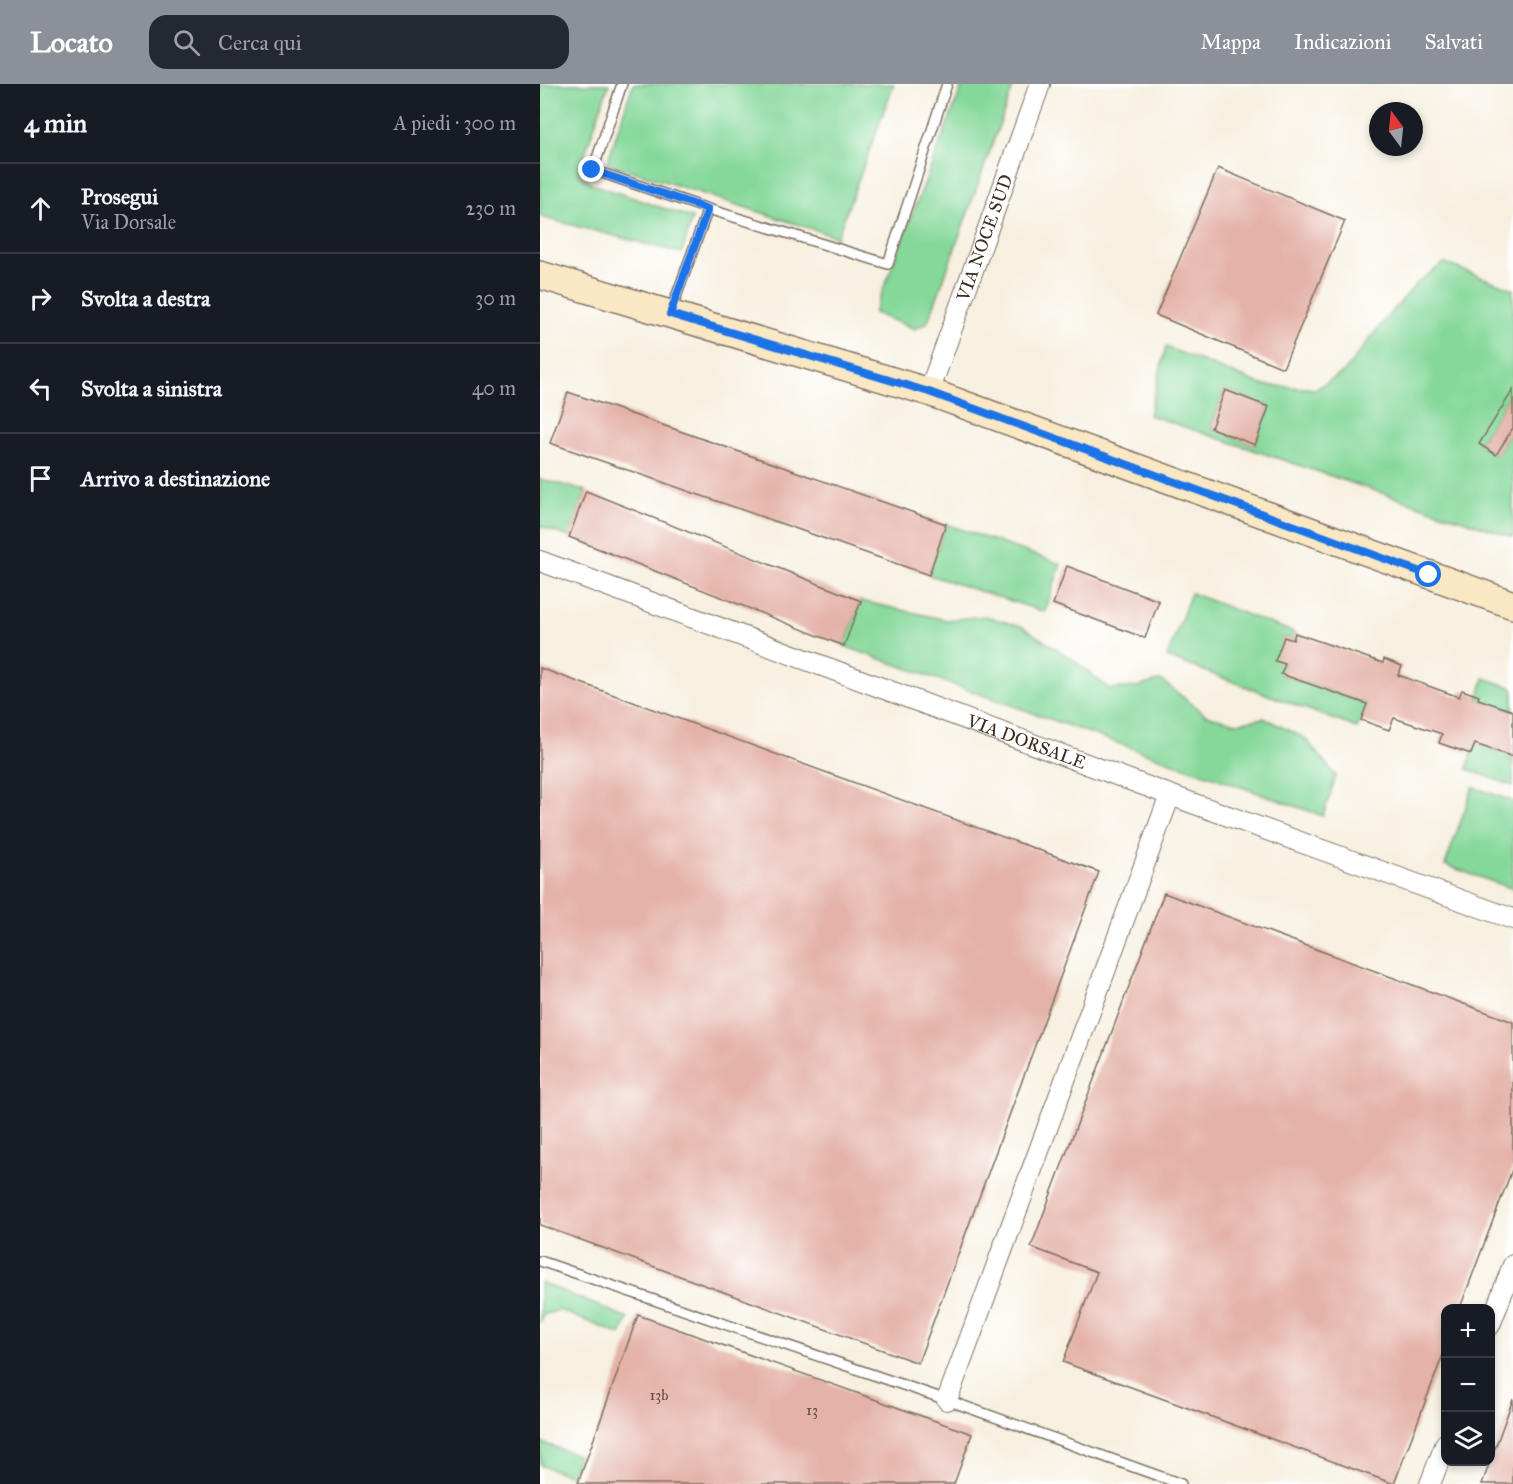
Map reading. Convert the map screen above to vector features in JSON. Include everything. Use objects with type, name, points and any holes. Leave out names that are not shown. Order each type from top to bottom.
[{"type":"street","name":"VIA NOCE SUD","points":[[929,392],[1040,84]]},
{"type":"street","points":[[540,276],[929,392],[1513,605]]},
{"type":"street","name":"VIA DORSALE","points":[[540,561],[1170,795],[1513,919]]},
{"type":"street","points":[[947,1400],[1170,795]]},
{"type":"street","points":[[1495,1313],[1513,1265]]},
{"type":"street","points":[[1430,1484],[1441,1456]]},
{"type":"lane","points":[[622,84],[592,170],[708,209],[888,264],[947,84]]},
{"type":"lane","points":[[670,314],[708,209]]},
{"type":"lane","points":[[540,1261],[947,1400],[1181,1484]]},
{"type":"green space","points":[[540,84],[609,84],[579,174],[592,184],[692,218],[682,253],[540,217]]},
{"type":"green space","points":[[633,84],[894,84],[837,237],[607,163]]},
{"type":"green space","points":[[963,84],[1014,84],[934,306],[927,323],[915,329],[874,313]]},
{"type":"green space","points":[[1444,263],[1513,289],[1513,390],[1479,444],[1496,455],[1513,428],[1513,537],[1149,415],[1166,347],[1263,385],[1316,389],[1344,372],[1417,283]],"holes":[[[1225,390],[1269,407],[1255,445],[1211,428]]]},
{"type":"green space","points":[[540,479],[586,491],[569,537],[540,526]]},
{"type":"green space","points":[[946,524],[1061,564],[1045,612],[929,575]]},
{"type":"green space","points":[[1191,593],[1295,633],[1293,640],[1284,637],[1276,661],[1285,664],[1281,674],[1367,704],[1357,728],[1167,657]]},
{"type":"green space","points":[[861,601],[947,620],[985,616],[1023,627],[1072,659],[1110,689],[1137,687],[1161,680],[1206,715],[1237,723],[1264,718],[1305,738],[1336,776],[1323,816],[844,646]]},
{"type":"green space","points":[[1484,678],[1513,688],[1513,711],[1478,699]]},
{"type":"green space","points":[[1475,744],[1513,757],[1513,786],[1467,769]]},
{"type":"green space","points":[[1473,787],[1513,801],[1513,889],[1445,865]]},
{"type":"green space","points":[[540,1282],[628,1318],[621,1335],[559,1310],[543,1315],[540,1323]]},
{"type":"green space","points":[[540,1442],[578,1455],[571,1476],[540,1465]]},
{"type":"building","points":[[1218,168],[1345,221],[1283,368],[1156,315]]},
{"type":"building","points":[[1225,390],[1269,407],[1255,445],[1211,428]]},
{"type":"building","points":[[1513,390],[1513,428],[1496,455],[1479,444]]},
{"type":"building","points":[[568,392],[946,524],[929,575],[550,443]]},
{"type":"building","points":[[586,491],[861,601],[844,646],[569,537]]},
{"type":"building","points":[[1067,566],[1159,601],[1145,638],[1053,604]]},
{"type":"building","points":[[1295,633],[1383,663],[1384,659],[1402,666],[1398,675],[1459,697],[1462,690],[1479,696],[1478,699],[1513,711],[1513,757],[1475,744],[1471,754],[1439,743],[1442,734],[1394,718],[1389,730],[1361,720],[1367,704],[1281,674],[1285,664],[1275,661],[1284,637],[1293,640]]},
{"type":"building","points":[[540,668],[1099,872],[918,1363],[540,1225]]},
{"type":"building","points":[[1164,893],[1513,1022],[1513,1167],[1462,1304],[1441,1304],[1441,1360],[1394,1484],[1063,1362],[1097,1272],[1031,1247]]},
{"type":"building","points":[[638,1315],[972,1434],[954,1484],[578,1483]]},
{"type":"building","points":[[1513,1399],[1513,1484],[1482,1484],[1489,1466],[1495,1466],[1495,1448]]},
{"type":"route","points":[[592,170],[708,209],[670,314],[929,392],[1429,575]]}]
